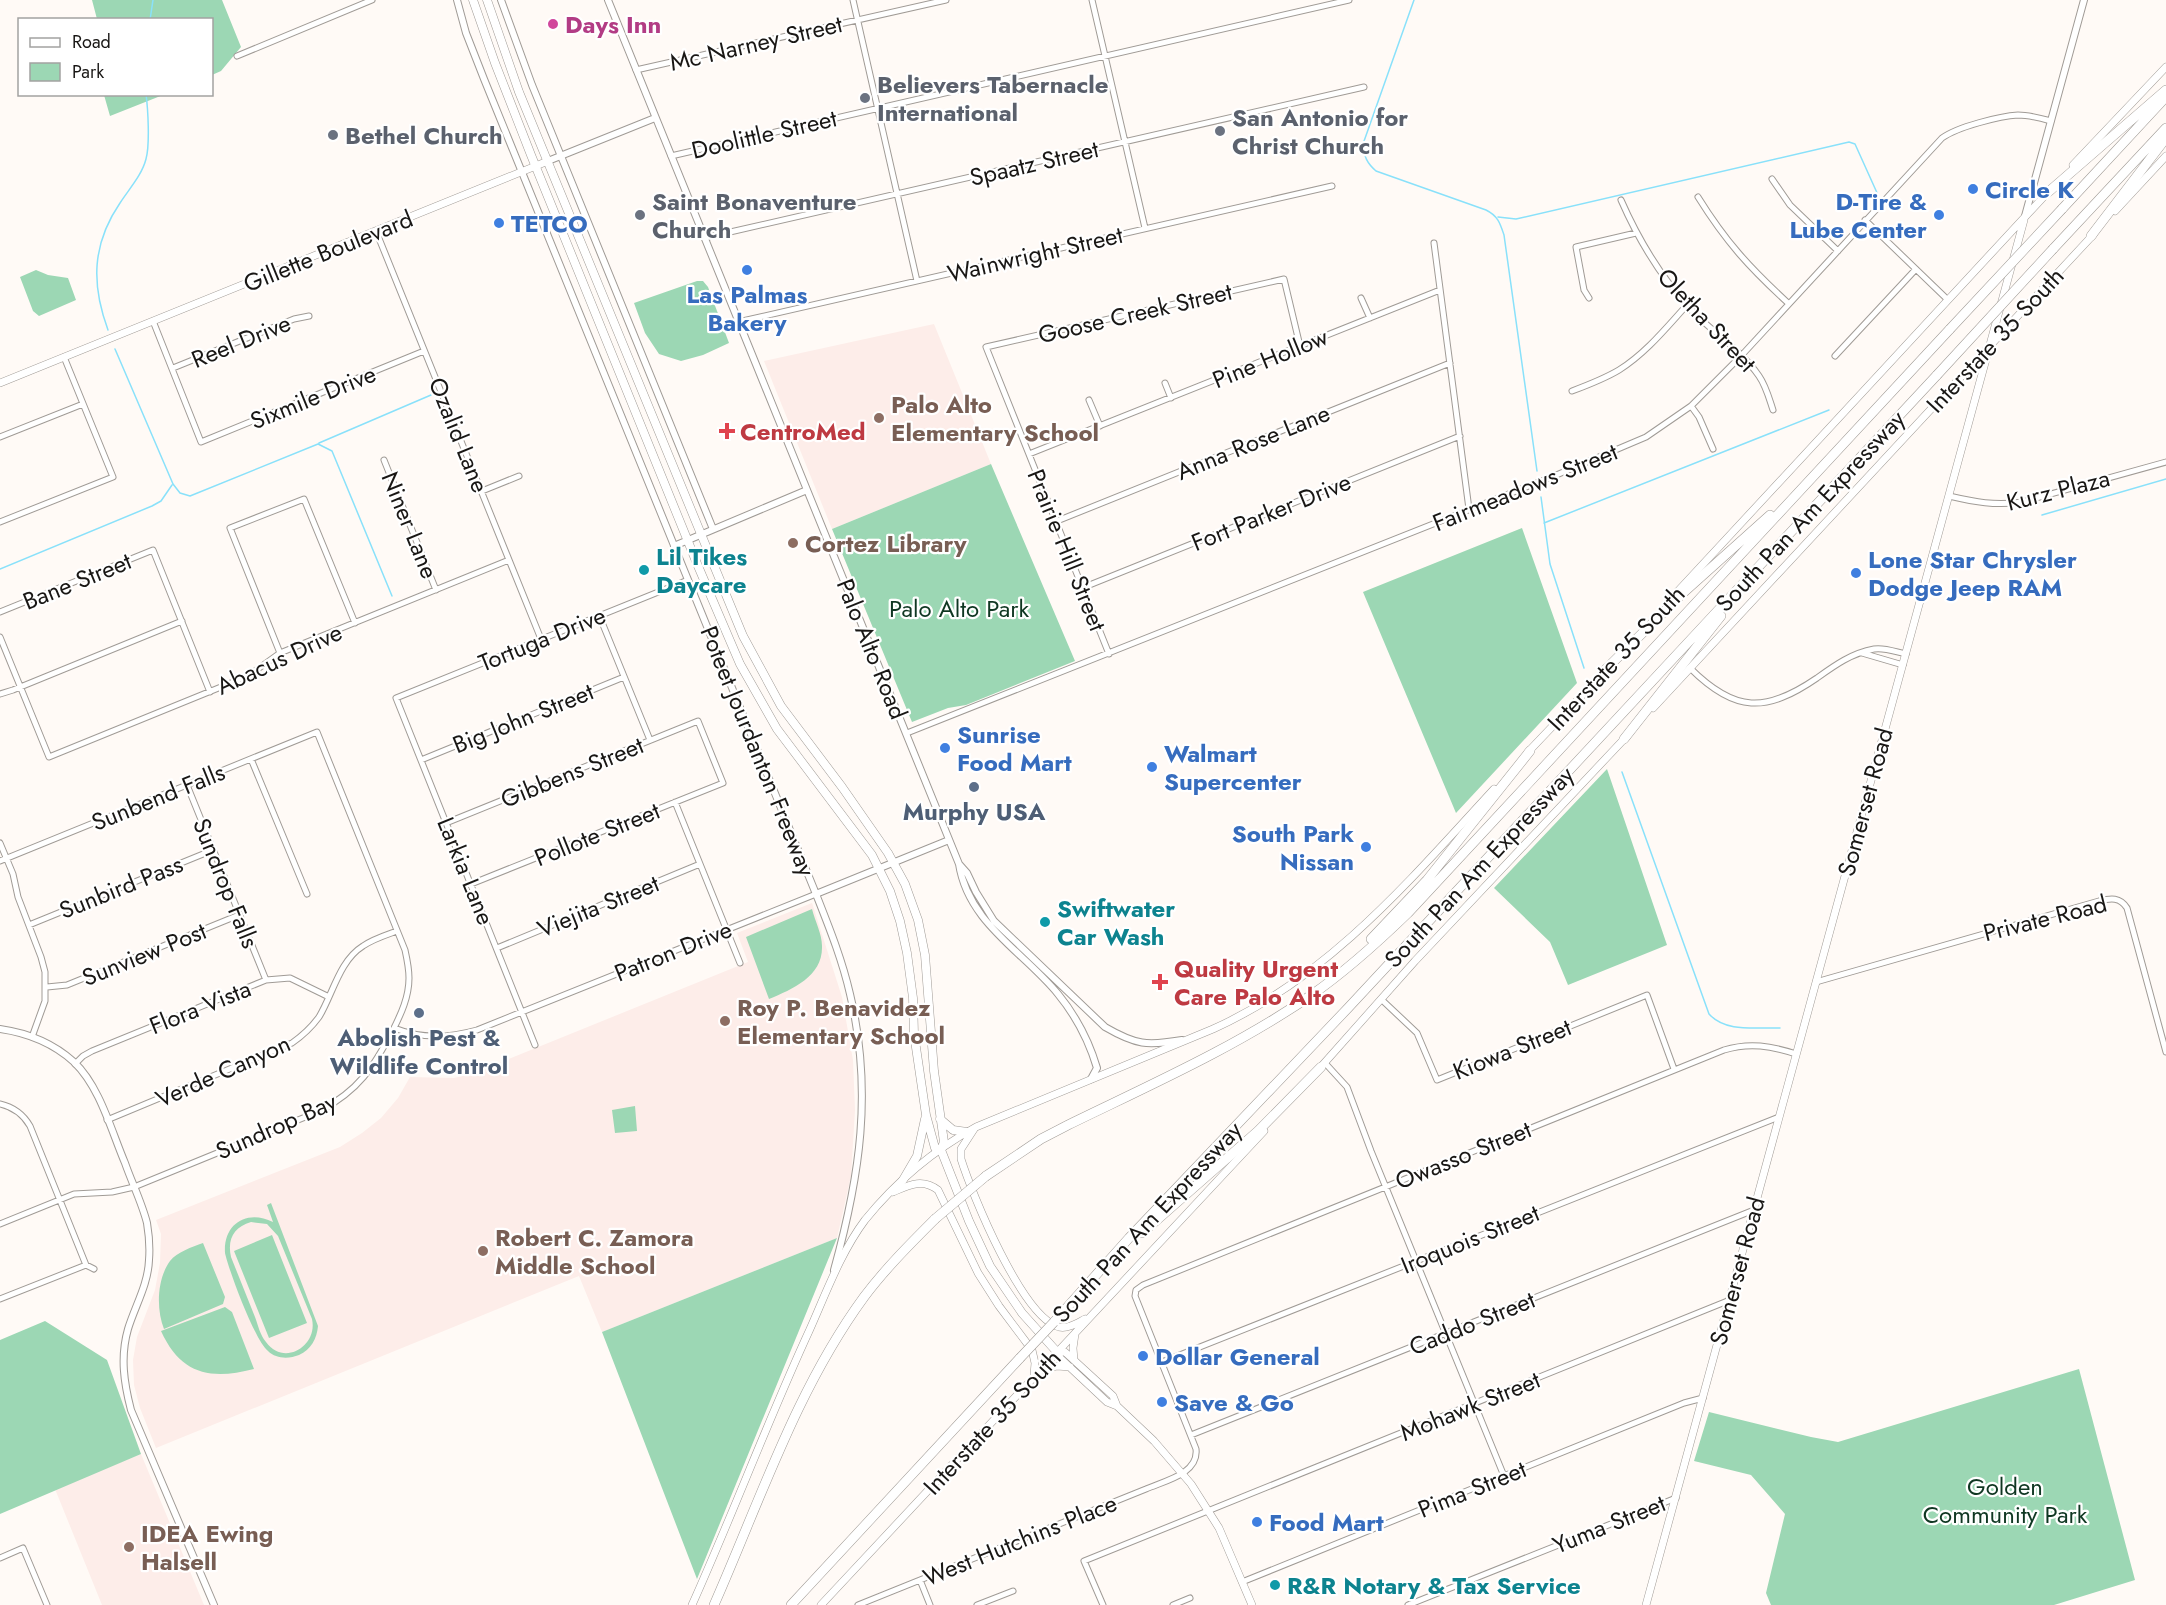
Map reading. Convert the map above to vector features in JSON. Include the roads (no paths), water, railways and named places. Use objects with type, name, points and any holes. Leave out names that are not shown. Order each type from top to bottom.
[{"type":"highway","points":[[2046,194],[2166,90]]},
{"type":"highway","name":"South Pan Am Expressway","points":[[714,1605],[795,1415],[831,1346],[865,1296],[935,1219],[986,1176],[1041,1139],[1244,1038],[1313,994],[1365,953],[1408,913],[2166,97]]},
{"type":"highway","name":"South Pan Am Expressway","points":[[791,1605],[1129,1238],[1348,1008],[2166,129]]},
{"type":"highway","points":[[2091,236],[2166,138]]},
{"type":"highway","points":[[1605,670],[1639,639],[1683,593],[1804,486]]},
{"type":"highway","points":[[1624,739],[1773,552]]},
{"type":"highway","points":[[1313,994],[1383,928],[1427,880],[1530,750]]},
{"type":"highway","points":[[1054,1322],[1074,1305],[1144,1231],[1258,1131],[1323,1065]]},
{"type":"highway","points":[[796,1605],[811,1583]]},
{"type":"main road","name":"Poteet Jourdanton Freeway","points":[[473,0],[536,166],[723,627],[754,692],[777,729],[880,868],[900,921],[907,953],[913,998],[914,1034],[926,1115],[935,1148],[941,1149]]},
{"type":"main road","name":"Poteet Jourdanton Freeway","points":[[487,0],[501,46],[742,636],[781,706],[842,787],[894,862],[905,884],[918,920],[926,955],[934,1071],[944,1142],[941,1149],[969,1221],[990,1266],[1022,1313],[1060,1358],[1072,1364],[1107,1402],[1117,1406],[1167,1454],[1182,1474]]},
{"type":"main road","name":"Interstate 35 South","points":[[976,1127],[1236,1018],[1314,969],[1346,943],[1410,880],[2166,67]]},
{"type":"main road","name":"Interstate 35 South","points":[[824,1603],[1037,1372],[1075,1334],[1415,962],[2166,156]]},
{"type":"main road","name":"Gillette Boulevard","points":[[0,383],[548,161]]},
{"type":"main road","name":"Somerset Road","points":[[1646,1605],[2025,217]]},
{"type":"main road","points":[[903,1180],[917,1156],[926,1115]]},
{"type":"main road","points":[[940,1119],[953,1130],[967,1132]]},
{"type":"main road","points":[[692,1605],[783,1388],[850,1246],[865,1221],[903,1180],[941,1149],[976,1127]]},
{"type":"main road","points":[[976,1127],[961,1149],[961,1159],[988,1229],[1010,1272],[1038,1311],[1058,1327],[1071,1326],[1090,1316]]},
{"type":"main road","points":[[890,1193],[917,1182],[926,1183],[938,1190],[989,1292],[1032,1350],[1037,1372],[1072,1364],[1075,1334]]},
{"type":"main road","points":[[1182,1474],[1209,1511],[1230,1550],[1252,1605]]},
{"type":"street","points":[[237,56],[372,0]]},
{"type":"street","name":"Poteet Jourdanton Freeway","points":[[457,0],[466,33],[521,172],[835,942],[850,995],[860,1060],[862,1099],[861,1126],[849,1213],[829,1287]]},
{"type":"street","points":[[501,0],[560,156],[713,529]]},
{"type":"street","name":"Palo Alto Road","points":[[608,0],[907,733],[959,864],[964,884],[989,926],[1047,981],[1071,1011],[1084,1034],[1097,1068],[1095,1075],[1090,1079]]},
{"type":"street","points":[[853,0],[917,281]]},
{"type":"street","name":"Mc Narney Street","points":[[636,70],[946,0]]},
{"type":"street","points":[[1092,0],[1145,228]]},
{"type":"street","name":"Doolittle Street","points":[[671,156],[1332,2],[1349,0]]},
{"type":"street","name":"Somerset Road","points":[[2025,217],[2084,0]]},
{"type":"street","name":"Spaatz Street","points":[[704,238],[1364,87]]},
{"type":"street","name":"Fairmeadows Street","points":[[907,733],[1631,444],[1658,430],[1691,406],[1740,356],[1942,138],[1953,131],[2012,116],[2026,115],[2051,121]]},
{"type":"street","name":"Gillette Boulevard","points":[[548,161],[655,118]]},
{"type":"street","points":[[1772,179],[1790,205],[1838,251]]},
{"type":"street","name":"Wainwright Street","points":[[738,322],[1332,186]]},
{"type":"street","points":[[1698,197],[1740,258],[1788,303]]},
{"type":"street","name":"Oletha Street","points":[[1620,200],[1662,275],[1688,305],[1758,375],[1768,392],[1773,410]]},
{"type":"street","points":[[1865,220],[1948,300]]},
{"type":"street","name":"Ozalid Lane","points":[[376,231],[541,639]]},
{"type":"street","points":[[1589,298],[1584,290],[1576,247],[1636,232]]},
{"type":"street","points":[[1434,243],[1469,509]]},
{"type":"street","points":[[1835,356],[1916,269]]},
{"type":"street","name":"Goose Creek Street","points":[[986,347],[1284,279],[1300,346]]},
{"type":"street","name":"Pine Hollow","points":[[1029,454],[1440,290]]},
{"type":"street","points":[[1361,298],[1370,318]]},
{"type":"street","points":[[1572,391],[1606,377],[1631,361],[1648,348],[1688,305]]},
{"type":"street","name":"Reel Drive","points":[[173,368],[309,315]]},
{"type":"street","points":[[153,321],[173,368]]},
{"type":"street","name":"Prairie Hill Street","points":[[986,347],[1109,654]]},
{"type":"street","name":"Sixmile Drive","points":[[173,368],[201,442],[424,351]]},
{"type":"street","points":[[0,522],[113,477],[64,357]]},
{"type":"street","name":"Anna Rose Lane","points":[[1056,521],[1450,363]]},
{"type":"street","points":[[1165,383],[1171,398]]},
{"type":"street","points":[[1089,400],[1100,426]]},
{"type":"street","points":[[0,437],[83,404]]},
{"type":"street","points":[[1691,406],[1699,417],[1713,449]]},
{"type":"street","name":"Fort Parker Drive","points":[[1082,588],[1460,436]]},
{"type":"street","name":"Niner Lane","points":[[384,460],[436,590]]},
{"type":"street","name":"Kurz Plaza","points":[[1949,496],[2002,505],[2022,502],[2166,462]]},
{"type":"street","points":[[482,491],[519,476]]},
{"type":"street","points":[[674,546],[807,490]]},
{"type":"street","points":[[280,653],[230,528],[304,499],[355,623]]},
{"type":"street","name":"Bane Street","points":[[0,612],[153,550],[182,621]]},
{"type":"street","name":"Abacus Drive","points":[[20,687],[49,757],[256,672],[280,653],[509,560]]},
{"type":"street","name":"Tortuga Drive","points":[[396,698],[688,580]]},
{"type":"street","points":[[599,615],[650,740]]},
{"type":"street","points":[[0,694],[182,621],[210,692]]},
{"type":"street","points":[[0,637],[20,687]]},
{"type":"street","points":[[1690,668],[1716,692],[1740,701],[1763,703],[1793,694],[1845,658],[1881,649],[1906,654]]},
{"type":"street","points":[[1861,653],[1903,664]]},
{"type":"street","name":"Big John Street","points":[[421,760],[624,677]]},
{"type":"street","name":"Larkia Lane","points":[[396,698],[535,1045]]},
{"type":"street","name":"Gibbens Street","points":[[446,823],[698,721],[723,783]]},
{"type":"street","name":"Sunbend Falls","points":[[0,861],[317,732]]},
{"type":"street","name":"Sundrop Bay","points":[[0,1224],[80,1193],[112,1192],[134,1187],[320,1111],[335,1103],[358,1085],[372,1069],[405,1002],[409,978],[405,950],[317,732]]},
{"type":"street","points":[[251,759],[307,894]]},
{"type":"street","name":"Pollote Street","points":[[471,884],[723,783]]},
{"type":"street","name":"Sundrop Falls","points":[[187,785],[266,980]]},
{"type":"street","points":[[675,802],[740,963]]},
{"type":"street","name":"Patron Drive","points":[[394,1028],[420,1036],[448,1037],[477,1030],[949,840]]},
{"type":"street","points":[[0,843],[42,957],[47,987],[41,1014],[32,1037]]},
{"type":"street","name":"Sunbird Pass","points":[[29,925],[213,850]]},
{"type":"street","name":"Viejita Street","points":[[497,948],[700,864]]},
{"type":"street","name":"Palo Alto Road","points":[[959,864],[967,873],[994,921],[1105,1027],[1137,1043],[1165,1043],[1189,1038]]},
{"type":"street","name":"Private Road","points":[[1816,982],[2114,898],[2124,903],[2127,908],[2166,1052]]},
{"type":"street","name":"Sunview Post","points":[[47,987],[67,985],[239,915]]},
{"type":"street","name":"Verde Canyon","points":[[107,1120],[292,1043],[314,1024],[343,969],[355,952],[363,945],[397,931]]},
{"type":"street","name":"Flora Vista","points":[[75,1064],[92,1051],[266,980],[290,978],[329,997]]},
{"type":"street","name":"Kiowa Street","points":[[1382,1000],[1417,1033],[1437,1080],[1647,995],[1674,1070]]},
{"type":"street","points":[[0,1029],[32,1037],[54,1047],[87,1077],[96,1093],[134,1187],[147,1224],[150,1259],[144,1288],[128,1329],[124,1348],[123,1376],[126,1392],[135,1419],[214,1605]]},
{"type":"street","name":"Owasso Street","points":[[1162,1362],[1135,1292],[1143,1285],[1724,1050],[1742,1046],[1769,1046],[1797,1054]]},
{"type":"street","points":[[1323,1065],[1347,1087],[1504,1476]]},
{"type":"street","points":[[0,1104],[16,1110],[26,1121],[86,1265],[94,1269]]},
{"type":"street","name":"Iroquois Street","points":[[1162,1362],[1779,1117]]},
{"type":"street","name":"Caddo Street","points":[[1191,1435],[1754,1210]]},
{"type":"street","points":[[0,1299],[86,1265]]},
{"type":"street","name":"Mohawk Street","points":[[1103,1605],[1084,1561],[1730,1300]]},
{"type":"street","points":[[1162,1362],[1197,1456],[1193,1464],[1182,1474]]},
{"type":"street","name":"Pima Street","points":[[1242,1582],[1684,1403],[1703,1398]]},
{"type":"street","name":"West Hutchins Place","points":[[858,1605],[1182,1474]]},
{"type":"street","name":"Yuma Street","points":[[1408,1605],[1676,1498]]},
{"type":"street","points":[[0,1558],[23,1548],[47,1605]]},
{"type":"street","points":[[920,1580],[930,1605]]},
{"type":"street","points":[[977,1605],[1013,1591]]},
{"type":"street","points":[[1173,1605],[1190,1598]]},
{"type":"waterway","points":[[150,18],[153,0]]},
{"type":"waterway","points":[[1414,0],[1363,144],[1364,153],[1376,171],[1486,210],[1500,223],[1504,235],[1537,471]]},
{"type":"waterway","points":[[108,330],[102,313],[97,280],[99,249],[111,218],[146,159],[148,136],[146,96]]},
{"type":"waterway","points":[[1498,217],[1516,219],[1849,142],[1855,144],[1878,195]]},
{"type":"waterway","points":[[115,349],[173,484],[180,493],[190,496],[318,444],[332,451],[392,596]]},
{"type":"waterway","points":[[319,443],[431,395]]},
{"type":"waterway","points":[[1544,523],[1829,410]]},
{"type":"waterway","points":[[2042,515],[2166,479]]},
{"type":"waterway","points":[[0,569],[152,506],[161,501],[172,485]]},
{"type":"waterway","points":[[1541,497],[1550,564],[1584,668]]},
{"type":"waterway","points":[[1622,772],[1709,1014],[1716,1020],[1733,1027],[1780,1028]]},
{"type":"place","name":"Days Inn","points":[[553,24]]},
{"type":"place","name":"Believers Tabernacle International","points":[[865,98]]},
{"type":"place","name":"San Antonio for Christ Church","points":[[1220,131]]},
{"type":"place","name":"Bethel Church","points":[[333,135]]},
{"type":"place","name":"Circle K","points":[[1973,189]]},
{"type":"place","name":"Saint Bonaventure Church","points":[[640,215]]},
{"type":"place","name":"D-Tire & Lube Center","points":[[1939,215]]},
{"type":"place","name":"TETCO","points":[[499,223]]},
{"type":"place","name":"Las Palmas Bakery","points":[[747,270]]},
{"type":"place","name":"Palo Alto Elementary School","points":[[879,418]]},
{"type":"place","name":"CentroMed","points":[[727,431]]},
{"type":"place","name":"Cortez Library","points":[[793,543]]},
{"type":"place","name":"Lil Tikes Daycare","points":[[644,570]]},
{"type":"place","name":"Lone Star Chrysler Dodge Jeep RAM","points":[[1856,573]]},
{"type":"place","name":"Sunrise Food Mart","points":[[945,748]]},
{"type":"place","name":"Walmart Supercenter","points":[[1152,767]]},
{"type":"place","name":"Murphy USA","points":[[974,787]]},
{"type":"place","name":"South Park Nissan","points":[[1366,847]]},
{"type":"place","name":"Swiftwater Car Wash","points":[[1045,922]]},
{"type":"place","name":"Quality Urgent Care Palo Alto","points":[[1160,982]]},
{"type":"place","name":"Abolish Pest & Wildlife Control","points":[[419,1013]]},
{"type":"place","name":"Roy P. Benavidez Elementary School","points":[[725,1021]]},
{"type":"place","name":"Robert C. Zamora Middle School","points":[[483,1251]]},
{"type":"place","name":"Dollar General","points":[[1143,1356]]},
{"type":"place","name":"Save & Go","points":[[1162,1402]]},
{"type":"place","name":"Food Mart","points":[[1257,1522]]},
{"type":"place","name":"IDEA Ewing Halsell","points":[[129,1547]]},
{"type":"place","name":"R&R Notary & Tax Service","points":[[1275,1585]]},
{"type":"park label","name":"Palo Alto Park","points":[[959,608]]},
{"type":"park label","name":"Golden Community Park","points":[[2005,1500]]}]
